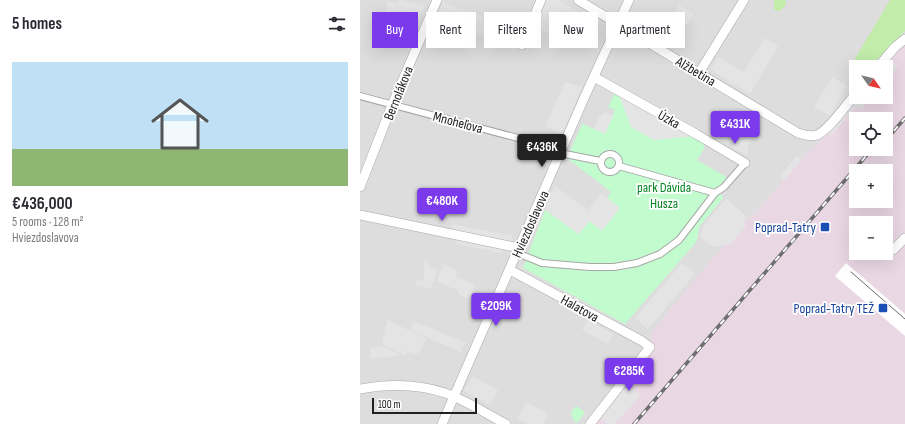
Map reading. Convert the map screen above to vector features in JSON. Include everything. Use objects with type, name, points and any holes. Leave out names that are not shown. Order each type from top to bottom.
[{"type":"street","name":"Bernolákova","points":[[360,187],[392,105],[437,0]]},
{"type":"street","points":[[536,12],[541,0]]},
{"type":"street","name":"Alžbetina","points":[[578,0],[606,17]]},
{"type":"street","name":"Hviezdoslavova","points":[[624,12],[629,0]]},
{"type":"street","points":[[699,73],[744,0]]},
{"type":"street","points":[[884,60],[895,47],[905,39]]},
{"type":"street","name":"Hviezdoslavova","points":[[442,424],[510,270],[520,252],[607,48]]},
{"type":"street","name":"Alžbetina","points":[[658,48],[798,133],[816,135],[828,127],[849,102]]},
{"type":"street","name":"Úzka","points":[[594,77],[745,163]]},
{"type":"street","name":"Mnoheľova","points":[[360,96],[555,148]]},
{"type":"street","points":[[565,154],[600,161]]},
{"type":"street","points":[[612,154],[619,160],[619,166],[615,171],[607,172],[601,167],[600,161],[604,155],[612,154]]},
{"type":"street","points":[[360,215],[520,252],[542,263],[590,267],[614,267],[638,263],[660,254],[679,240],[715,193],[724,187],[745,163]]},
{"type":"street","points":[[619,166],[715,193]]},
{"type":"street","points":[[893,250],[905,238]]},
{"type":"street","name":"Halatova","points":[[510,270],[650,347],[590,424]]},
{"type":"street","points":[[360,389],[385,386],[407,386],[436,391],[454,397],[506,424]]},
{"type":"shaded area","points":[[360,0],[905,0],[905,44],[890,60],[849,60],[849,104],[852,104],[819,143],[807,153],[755,214],[742,223],[650,350],[592,424],[360,424]]},
{"type":"shaded area","points":[[399,0],[424,6],[418,21],[418,12],[386,12],[388,2],[398,4]]},
{"type":"shaded area","points":[[546,0],[558,0],[579,12],[549,12],[549,34],[541,30],[541,12]]},
{"type":"shaded area","points":[[443,2],[472,12],[439,12]]},
{"type":"shaded area","points":[[679,5],[694,14],[688,25],[685,23],[685,12],[675,12]]},
{"type":"shaded area","points":[[476,14],[483,16],[482,20],[484,21],[483,37],[477,35],[476,37]]},
{"type":"shaded area","points":[[764,38],[778,46],[750,94],[711,70],[718,57],[744,72]]},
{"type":"shaded area","points":[[905,44],[905,424],[592,424],[650,350],[651,333],[742,223],[755,214],[807,153],[819,143],[852,104],[893,104],[893,60],[890,60]]},
{"type":"shaded area","points":[[893,62],[898,66],[893,72]]},
{"type":"shaded area","points":[[832,77],[847,86],[830,116],[814,107]]},
{"type":"shaded area","points":[[565,82],[582,87],[562,134],[545,126]]},
{"type":"shaded area","points":[[619,95],[693,136],[654,140],[631,127]]},
{"type":"shaded area","points":[[854,104],[866,104],[861,110],[856,106],[851,112],[849,112],[849,114],[831,136],[829,134]]},
{"type":"shaded area","points":[[604,112],[613,116],[605,134],[594,129],[600,115],[602,116]]},
{"type":"shaded area","points":[[751,114],[760,120],[750,135],[753,138],[747,147],[749,148],[746,155],[731,147]]},
{"type":"shaded area","points":[[797,156],[801,160],[784,180],[780,176]]},
{"type":"shaded area","points":[[555,186],[588,210],[601,193],[620,208],[602,231],[589,221],[579,234],[545,210]]},
{"type":"shaded area","points":[[725,200],[728,200],[747,217],[743,221],[746,226],[731,244],[713,247],[700,237],[704,225]]},
{"type":"shaded area","points":[[452,224],[512,236],[510,246],[504,245],[502,253],[456,244],[458,236],[450,234]]},
{"type":"shaded area","points":[[425,260],[429,261],[428,265],[430,267],[438,269],[431,289],[415,285],[417,280],[423,281]]},
{"type":"shaded area","points":[[682,263],[695,274],[648,329],[635,318]]},
{"type":"shaded area","points":[[443,264],[458,271],[456,276],[475,285],[469,299],[458,294],[459,291],[436,281]]},
{"type":"shaded area","points":[[524,271],[619,322],[615,328],[521,276]]},
{"type":"shaded area","points":[[387,320],[426,338],[420,353],[412,354],[407,350],[406,356],[382,345]]},
{"type":"shaded area","points":[[588,320],[613,334],[609,344],[582,330]]},
{"type":"shaded area","points":[[414,321],[465,343],[461,352],[410,330]]},
{"type":"shaded area","points":[[380,346],[401,355],[371,359],[370,348]]},
{"type":"shaded area","points":[[472,376],[498,390],[490,405],[464,391]]},
{"type":"shaded area","points":[[627,383],[641,395],[615,424],[607,424],[600,417]]},
{"type":"shaded area","points":[[526,402],[547,413],[545,416],[547,417],[543,424],[528,424],[517,418]]},
{"type":"green space","points":[[774,0],[785,0],[786,4],[780,11],[774,10]]},
{"type":"green space","points":[[890,0],[905,0],[905,31],[877,60],[854,60]]},
{"type":"green space","name":"park Dávida Husza","points":[[615,93],[619,95],[654,140],[693,136],[703,143],[705,147],[697,160],[728,178],[718,189],[723,198],[699,227],[697,241],[625,324],[523,268],[545,210],[579,234],[589,221],[619,208],[607,198],[611,192],[567,158],[582,124],[605,133],[615,110],[608,107]]},
{"type":"green space","points":[[576,406],[585,412],[577,423],[573,419],[571,412]]},
{"type":"pier","points":[[846,263],[905,314],[905,336],[835,276]]},
{"type":"tram line","points":[[851,272],[905,319]]},
{"type":"railway","points":[[893,132],[905,118]]},
{"type":"railway","points":[[634,424],[866,156]]},
{"type":"place","name":"Poprad-Tatry","points":[[825,227]]},
{"type":"place","name":"Poprad-Tatry TEŽ","points":[[883,308]]}]
